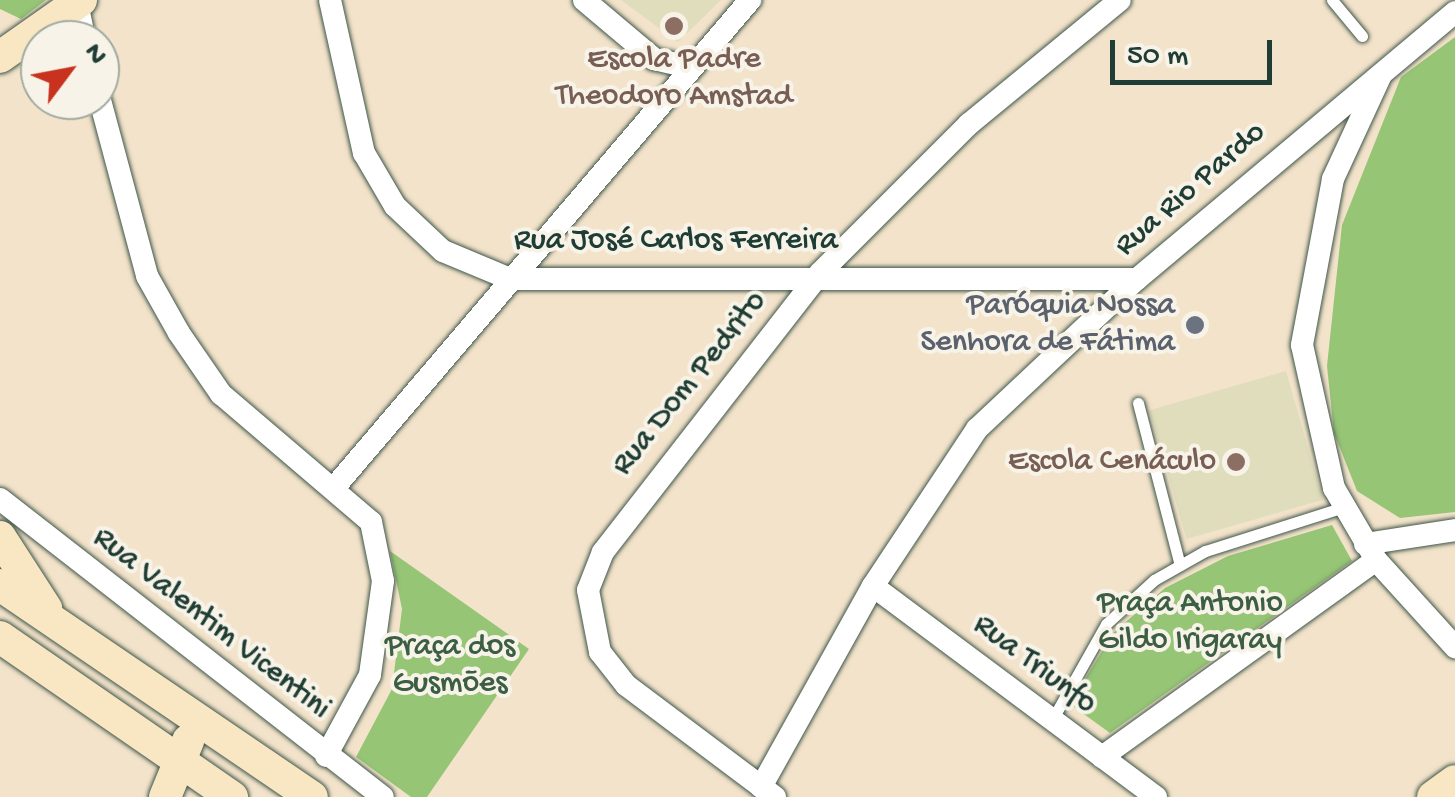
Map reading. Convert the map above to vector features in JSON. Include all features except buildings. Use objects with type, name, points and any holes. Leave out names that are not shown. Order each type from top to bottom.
[{"type":"main road","points":[[0,57],[79,2]]},
{"type":"main road","points":[[0,536],[48,612]]},
{"type":"main road","points":[[0,584],[196,710],[312,797]]},
{"type":"main road","points":[[1,636],[232,797]]},
{"type":"main road","points":[[166,797],[183,760],[196,710]]},
{"type":"main road","points":[[1433,797],[1455,782]]},
{"type":"street","name":"Rua José Carlos Ferreira","points":[[330,0],[364,153],[395,206],[444,251],[510,279],[820,273],[1137,279]]},
{"type":"street","points":[[584,0],[654,59],[690,67]]},
{"type":"street","points":[[333,489],[750,0]]},
{"type":"street","name":"Rua Dom Pedrito","points":[[768,792],[626,685],[588,620],[588,590],[603,552],[820,273],[970,124],[1120,0]]},
{"type":"street","name":"Rua Rio Pardo","points":[[768,792],[874,586],[977,429],[1137,279],[1385,66],[1455,12]]},
{"type":"street","points":[[1385,66],[1333,180],[1302,345],[1313,421],[1344,506],[1370,552],[1455,647]]},
{"type":"street","points":[[105,120],[147,276],[179,333],[221,394],[371,522],[383,581],[370,675],[326,756]]},
{"type":"street","name":"Rua Valentim Vicentini","points":[[0,499],[383,797]]},
{"type":"street","points":[[1102,756],[1370,552],[1455,530]]},
{"type":"street","name":"Rua Triunfo","points":[[874,586],[1156,797]]},
{"type":"lane","points":[[1332,0],[1362,36]]},
{"type":"lane","points":[[1138,403],[1180,565]]},
{"type":"lane","points":[[1052,720],[1106,624],[1180,565],[1344,506]]},
{"type":"shaded area","name":"Escola Padre Theodoro Amstad","points":[[621,0],[721,0],[678,42]]},
{"type":"shaded area","name":"Escola Cenáculo","points":[[1286,371],[1323,500],[1186,539],[1150,410]]},
{"type":"green space","points":[[0,0],[46,0],[21,19],[0,9]]},
{"type":"green space","points":[[1455,37],[1455,512],[1400,518],[1357,491],[1334,433],[1327,366],[1342,225],[1401,77]]},
{"type":"green space","name":"Praça Antonio Gildo Irigaray","points":[[1332,525],[1352,561],[1110,733],[1070,704],[1113,633],[1165,588],[1228,556]]},
{"type":"green space","name":"Praça dos Gusmões","points":[[390,551],[529,649],[427,797],[411,797],[356,757],[392,689],[402,609]]},
{"type":"place","name":"Escola Padre Theodoro Amstad","points":[[674,26]]},
{"type":"place","name":"Paróquia Nossa Senhora de Fátima","points":[[1195,325]]},
{"type":"place","name":"Escola Cenáculo","points":[[1236,462]]}]
